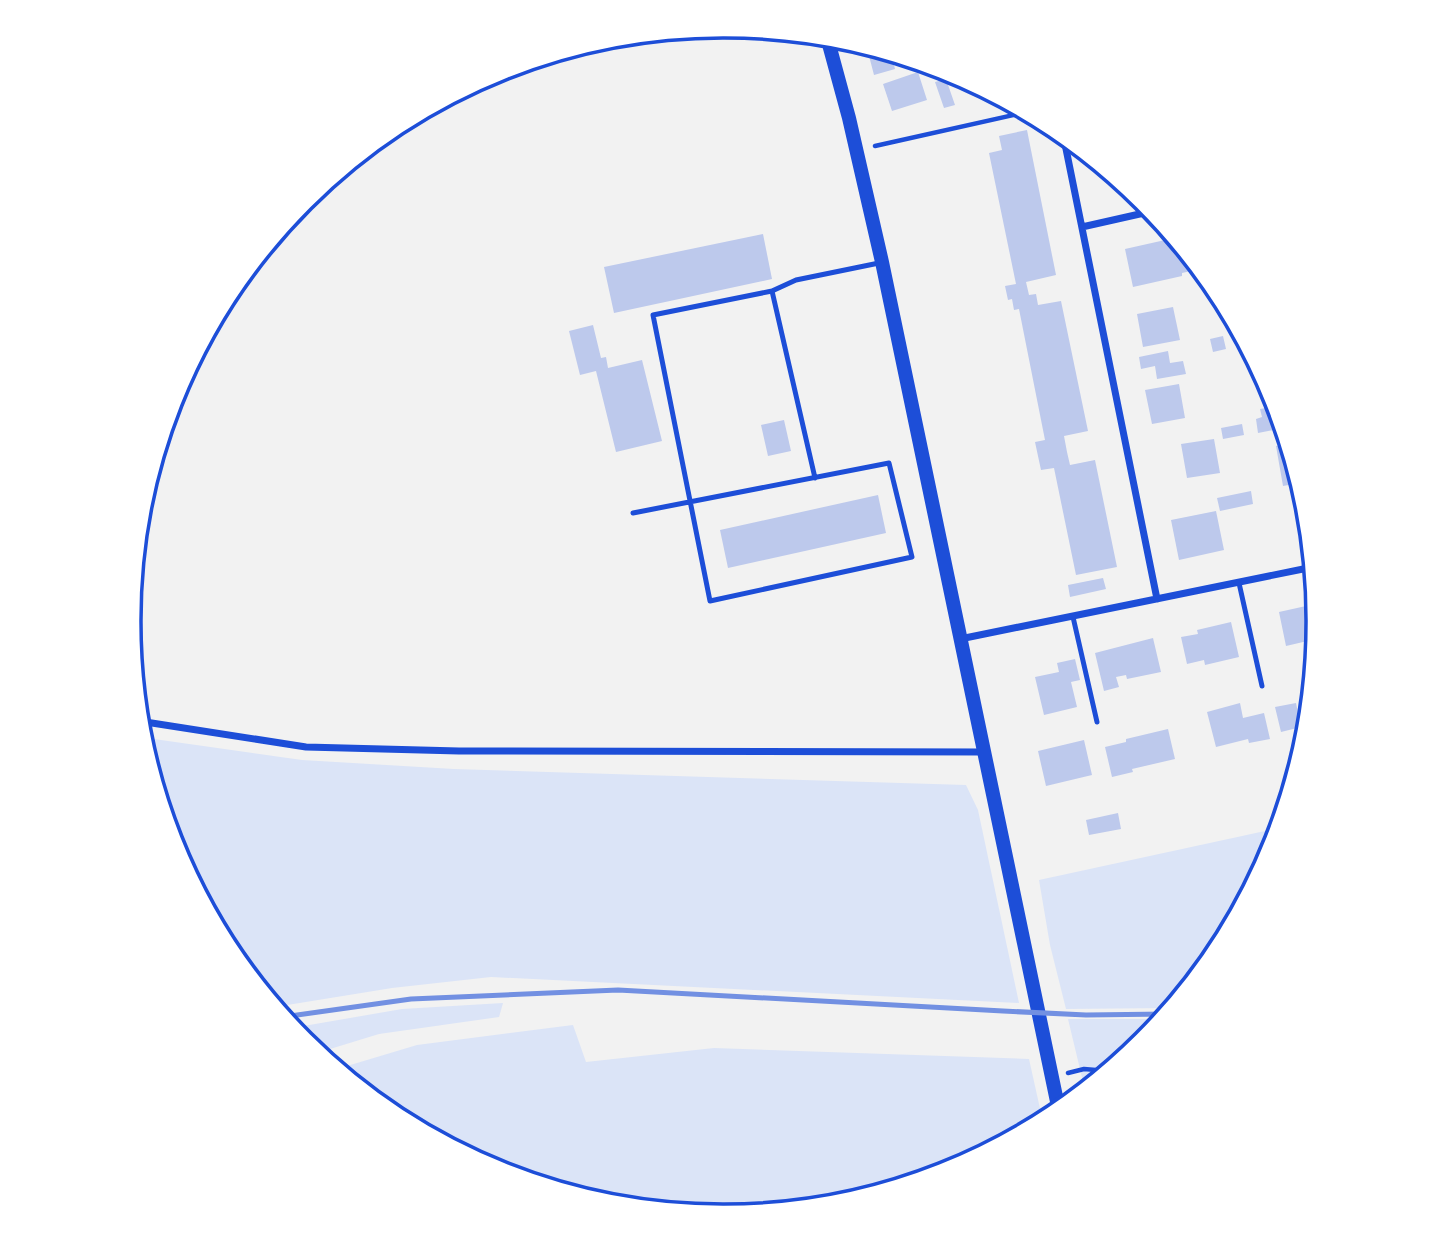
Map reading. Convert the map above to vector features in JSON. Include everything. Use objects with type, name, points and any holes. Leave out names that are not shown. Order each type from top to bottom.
[{"type":"main road","points":[[830,49],[883,262],[1056,1098]]},
{"type":"street","points":[[1066,150],[1157,599]]},
{"type":"street","points":[[1082,227],[1140,214]]},
{"type":"street","points":[[960,639],[1304,569]]},
{"type":"street","points":[[150,723],[306,747],[458,751],[985,752]]},
{"type":"lane","points":[[633,513],[690,503],[889,463],[912,557],[710,601],[690,503],[653,314],[772,291],[796,280],[883,262]]},
{"type":"lane","points":[[772,291],[815,478]]},
{"type":"lane","points":[[1239,583],[1262,686]]},
{"type":"lane","points":[[1073,617],[1097,722]]},
{"type":"path","points":[[857,150],[1012,115]]},
{"type":"path","points":[[1052,1076],[1084,1069],[1094,1070]]},
{"type":"shaded area","points":[[153,739],[302,760],[454,769],[966,785],[978,810],[1019,1003],[491,977],[392,988],[286,1005],[239,945],[201,879],[172,808]]},
{"type":"shaded area","points":[[1267,831],[1246,879],[1208,945],[1158,1008],[1066,1009],[1050,945],[1039,880]]},
{"type":"shaded area","points":[[503,1003],[499,1017],[379,1034],[329,1049],[305,1026],[402,1009]]},
{"type":"shaded area","points":[[1068,1019],[1148,1019],[1108,1059],[1082,1079]]},
{"type":"shaded area","points":[[573,1025],[586,1062],[714,1048],[1029,1059],[1040,1109],[981,1143],[946,1159],[874,1184],[800,1199],[762,1202],[724,1204],[647,1199],[573,1184],[501,1159],[432,1125],[348,1066],[417,1045]]},
{"type":"building","points":[[869,57],[894,64],[895,69],[874,75]]},
{"type":"building","points":[[918,72],[927,100],[892,111],[883,84]]},
{"type":"building","points":[[935,82],[948,84],[955,105],[944,108]]},
{"type":"building","points":[[1027,130],[1056,275],[1026,282],[1029,295],[1036,294],[1038,305],[1061,301],[1088,431],[1064,436],[1067,452],[1070,465],[1095,460],[1117,567],[1076,575],[1054,468],[1041,470],[1035,442],[1045,440],[1019,309],[1014,310],[1012,299],[1008,300],[1005,286],[1016,284],[989,153],[1002,150],[999,136]]},
{"type":"building","points":[[763,234],[772,279],[614,313],[604,267]]},
{"type":"building","points":[[1164,240],[1190,271],[1182,273],[1182,276],[1133,287],[1125,249]]},
{"type":"building","points":[[1173,307],[1180,340],[1143,347],[1137,314]]},
{"type":"building","points":[[593,325],[601,358],[606,357],[608,368],[642,360],[662,441],[616,452],[596,371],[580,375],[569,331]]},
{"type":"building","points":[[1223,336],[1226,349],[1213,352],[1210,339]]},
{"type":"building","points":[[1168,351],[1170,363],[1183,361],[1186,374],[1157,379],[1155,366],[1141,369],[1139,357]]},
{"type":"building","points":[[1179,384],[1185,418],[1152,424],[1145,390]]},
{"type":"building","points":[[1266,408],[1274,430],[1258,433],[1256,419],[1262,417],[1260,409]]},
{"type":"building","points":[[784,420],[791,451],[768,456],[761,425]]},
{"type":"building","points":[[1242,424],[1244,435],[1223,439],[1221,428]]},
{"type":"building","points":[[1214,439],[1220,473],[1187,478],[1181,444]]},
{"type":"building","points":[[1276,446],[1279,446],[1290,485],[1283,486]]},
{"type":"building","points":[[1251,491],[1253,504],[1220,511],[1217,498]]},
{"type":"building","points":[[878,495],[886,533],[728,568],[720,530]]},
{"type":"building","points":[[1216,511],[1224,550],[1179,560],[1171,520]]},
{"type":"building","points":[[1103,578],[1106,589],[1070,597],[1068,585]]},
{"type":"building","points":[[1306,606],[1305,641],[1286,646],[1279,612]]},
{"type":"building","points":[[1231,622],[1239,657],[1205,665],[1204,660],[1187,664],[1181,637],[1198,634],[1197,630]]},
{"type":"building","points":[[1153,638],[1161,672],[1127,679],[1126,675],[1116,677],[1119,687],[1104,691],[1095,653]]},
{"type":"building","points":[[1075,659],[1080,680],[1071,682],[1077,707],[1044,715],[1035,677],[1059,672],[1057,663]]},
{"type":"building","points":[[1240,703],[1243,718],[1264,713],[1270,739],[1249,743],[1248,739],[1216,747],[1207,712]]},
{"type":"building","points":[[1296,703],[1298,714],[1296,728],[1281,732],[1275,707]]},
{"type":"building","points":[[1168,729],[1175,759],[1132,769],[1133,772],[1112,777],[1105,747]]},
{"type":"building","points":[[1084,740],[1092,775],[1046,786],[1038,751]]},
{"type":"building","points":[[1118,813],[1121,829],[1089,835],[1086,820]]},
{"type":"railway","points":[[296,1015],[411,999],[618,990],[1086,1015],[1152,1014]]}]
